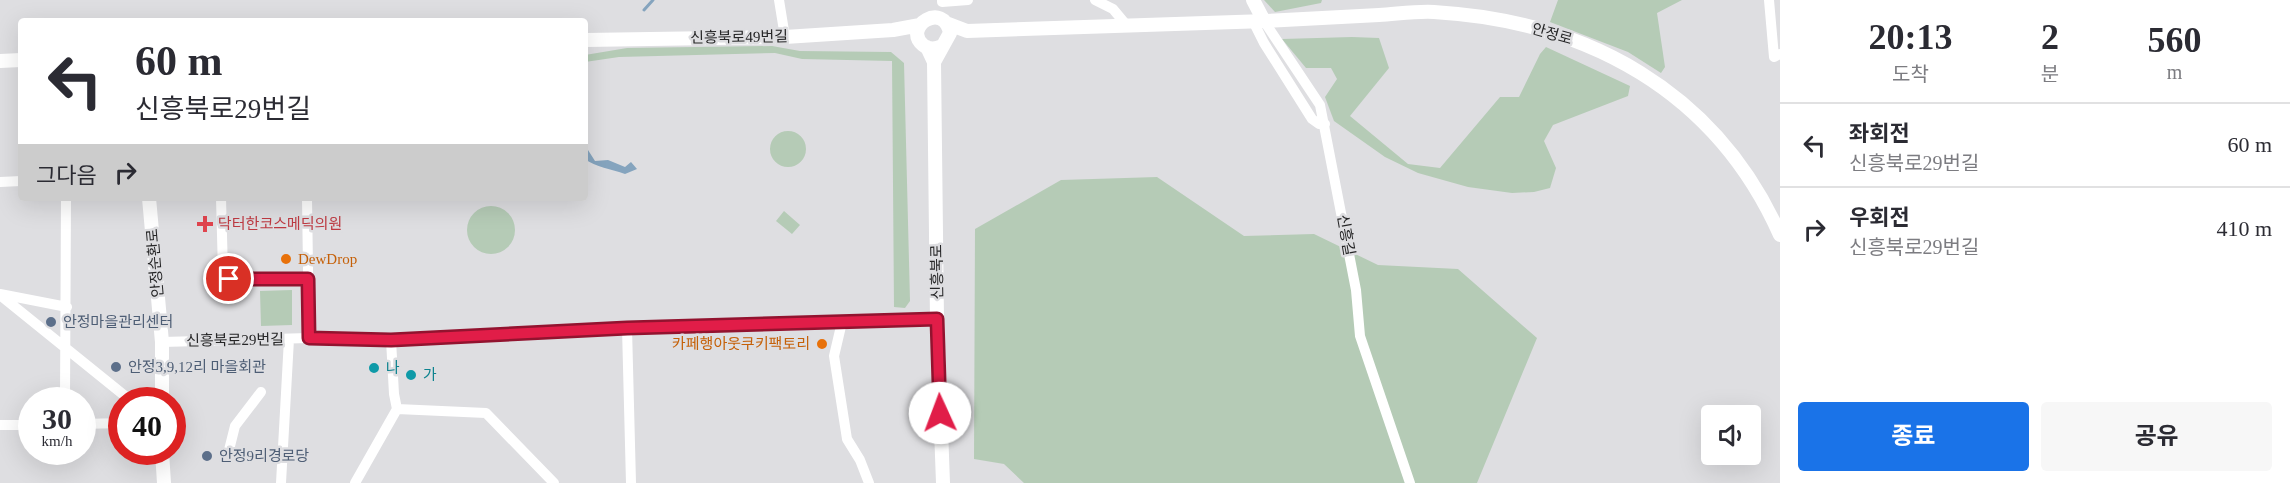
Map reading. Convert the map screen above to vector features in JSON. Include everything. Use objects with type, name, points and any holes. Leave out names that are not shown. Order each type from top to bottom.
[{"type":"street","points":[[779,0],[785,37]]},
{"type":"street","points":[[967,31],[942,20],[927,18],[920,25],[918,35],[934,62],[950,33],[942,20],[943,0],[968,0]]},
{"type":"street","points":[[1095,0],[1113,9],[1128,27]]},
{"type":"street","name":"신흥길","points":[[1253,0],[1253,21],[1320,105],[1356,290],[1360,336],[1410,483]]},
{"type":"street","points":[[1769,0],[1774,57],[1780,54]]},
{"type":"street","name":"안정로","points":[[967,31],[1128,27],[1432,12],[1500,20],[1554,32],[1596,48],[1641,73],[1665,90],[1708,127],[1746,174],[1767,206],[1780,236]]},
{"type":"street","name":"신흥북로49번길","points":[[588,40],[785,37],[893,30],[920,25]]},
{"type":"street","points":[[893,30],[932,49],[967,31]]},
{"type":"street","points":[[0,61],[18,60]]},
{"type":"street","name":"신흥북로","points":[[934,62],[937,319],[943,483]]},
{"type":"street","points":[[0,182],[18,181]]},
{"type":"street","points":[[65,387],[66,201]]},
{"type":"street","name":"안정순환로","points":[[149,201],[162,342],[162,387]]},
{"type":"street","points":[[221,201],[223,272],[229,279],[308,279]]},
{"type":"street","points":[[307,201],[309,338]]},
{"type":"street","points":[[0,294],[67,308]]},
{"type":"street","points":[[0,294],[113,387]]},
{"type":"street","name":"신흥북로29번길","points":[[162,342],[309,338],[391,340],[627,328],[937,319]]},
{"type":"street","points":[[842,322],[834,356],[847,439],[860,460],[869,483]]},
{"type":"street","points":[[627,328],[631,483]]},
{"type":"street","points":[[281,483],[289,339]]},
{"type":"street","points":[[357,480],[397,410],[391,340]]},
{"type":"street","points":[[229,450],[235,426],[261,392]]},
{"type":"street","points":[[397,410],[486,413],[554,483]]},
{"type":"street","points":[[0,425],[18,425]]},
{"type":"street","points":[[163,465],[164,483]]},
{"type":"green space","points":[[1264,0],[1322,0],[1321,3],[1275,12]]},
{"type":"green space","points":[[1558,0],[1682,0],[1657,13],[1665,67],[1661,73],[1628,52],[1550,22]]},
{"type":"green space","points":[[1379,38],[1389,68],[1350,116],[1408,164],[1440,168],[1500,97],[1519,97],[1540,54],[1546,47],[1630,86],[1628,96],[1553,125],[1544,141],[1556,168],[1550,188],[1534,192],[1512,193],[1468,187],[1418,173],[1385,157],[1334,121],[1325,97],[1337,79],[1331,68],[1306,68],[1282,39]]},
{"type":"green space","points":[[772,46],[800,51],[891,52],[904,63],[910,301],[905,308],[894,307],[892,61],[802,59],[775,53],[619,57],[588,62],[588,54],[627,48]]},
{"type":"green space","points":[[788,131],[801,136],[806,149],[801,162],[788,167],[775,162],[770,149],[775,136]]},
{"type":"green space","points":[[1157,177],[1244,236],[1314,234],[1378,265],[1458,269],[1537,338],[1477,483],[1024,483],[1004,464],[974,459],[975,229],[1061,180]]},
{"type":"green space","points":[[491,206],[508,213],[515,230],[508,247],[491,254],[474,247],[467,230],[474,213]]},
{"type":"green space","points":[[784,211],[800,225],[792,234],[776,221]]},
{"type":"green space","points":[[292,290],[292,325],[261,326],[260,291]]},
{"type":"water","points":[[588,150],[595,161],[608,160],[625,167],[631,162],[637,169],[625,174],[589,162]]},
{"type":"waterway","points":[[644,10],[653,0]]},
{"type":"place","name":"닥터한코스메딕의원","points":[[205,224]]},
{"type":"place","name":"DewDrop","points":[[286,259]]},
{"type":"place","name":"안정마을관리센터","points":[[51,322]]},
{"type":"place","name":"카페행아웃쿠키팩토리","points":[[822,344]]},
{"type":"place","name":"안정3,9,12리 마을회관","points":[[116,367]]},
{"type":"place","name":"나","points":[[374,368]]},
{"type":"place","name":"가","points":[[411,375]]},
{"type":"place","name":"안정9리경로당","points":[[207,456]]},
{"type":"route","points":[[229,279],[308,279],[309,338],[391,340],[627,328],[937,319],[940,413]]}]
